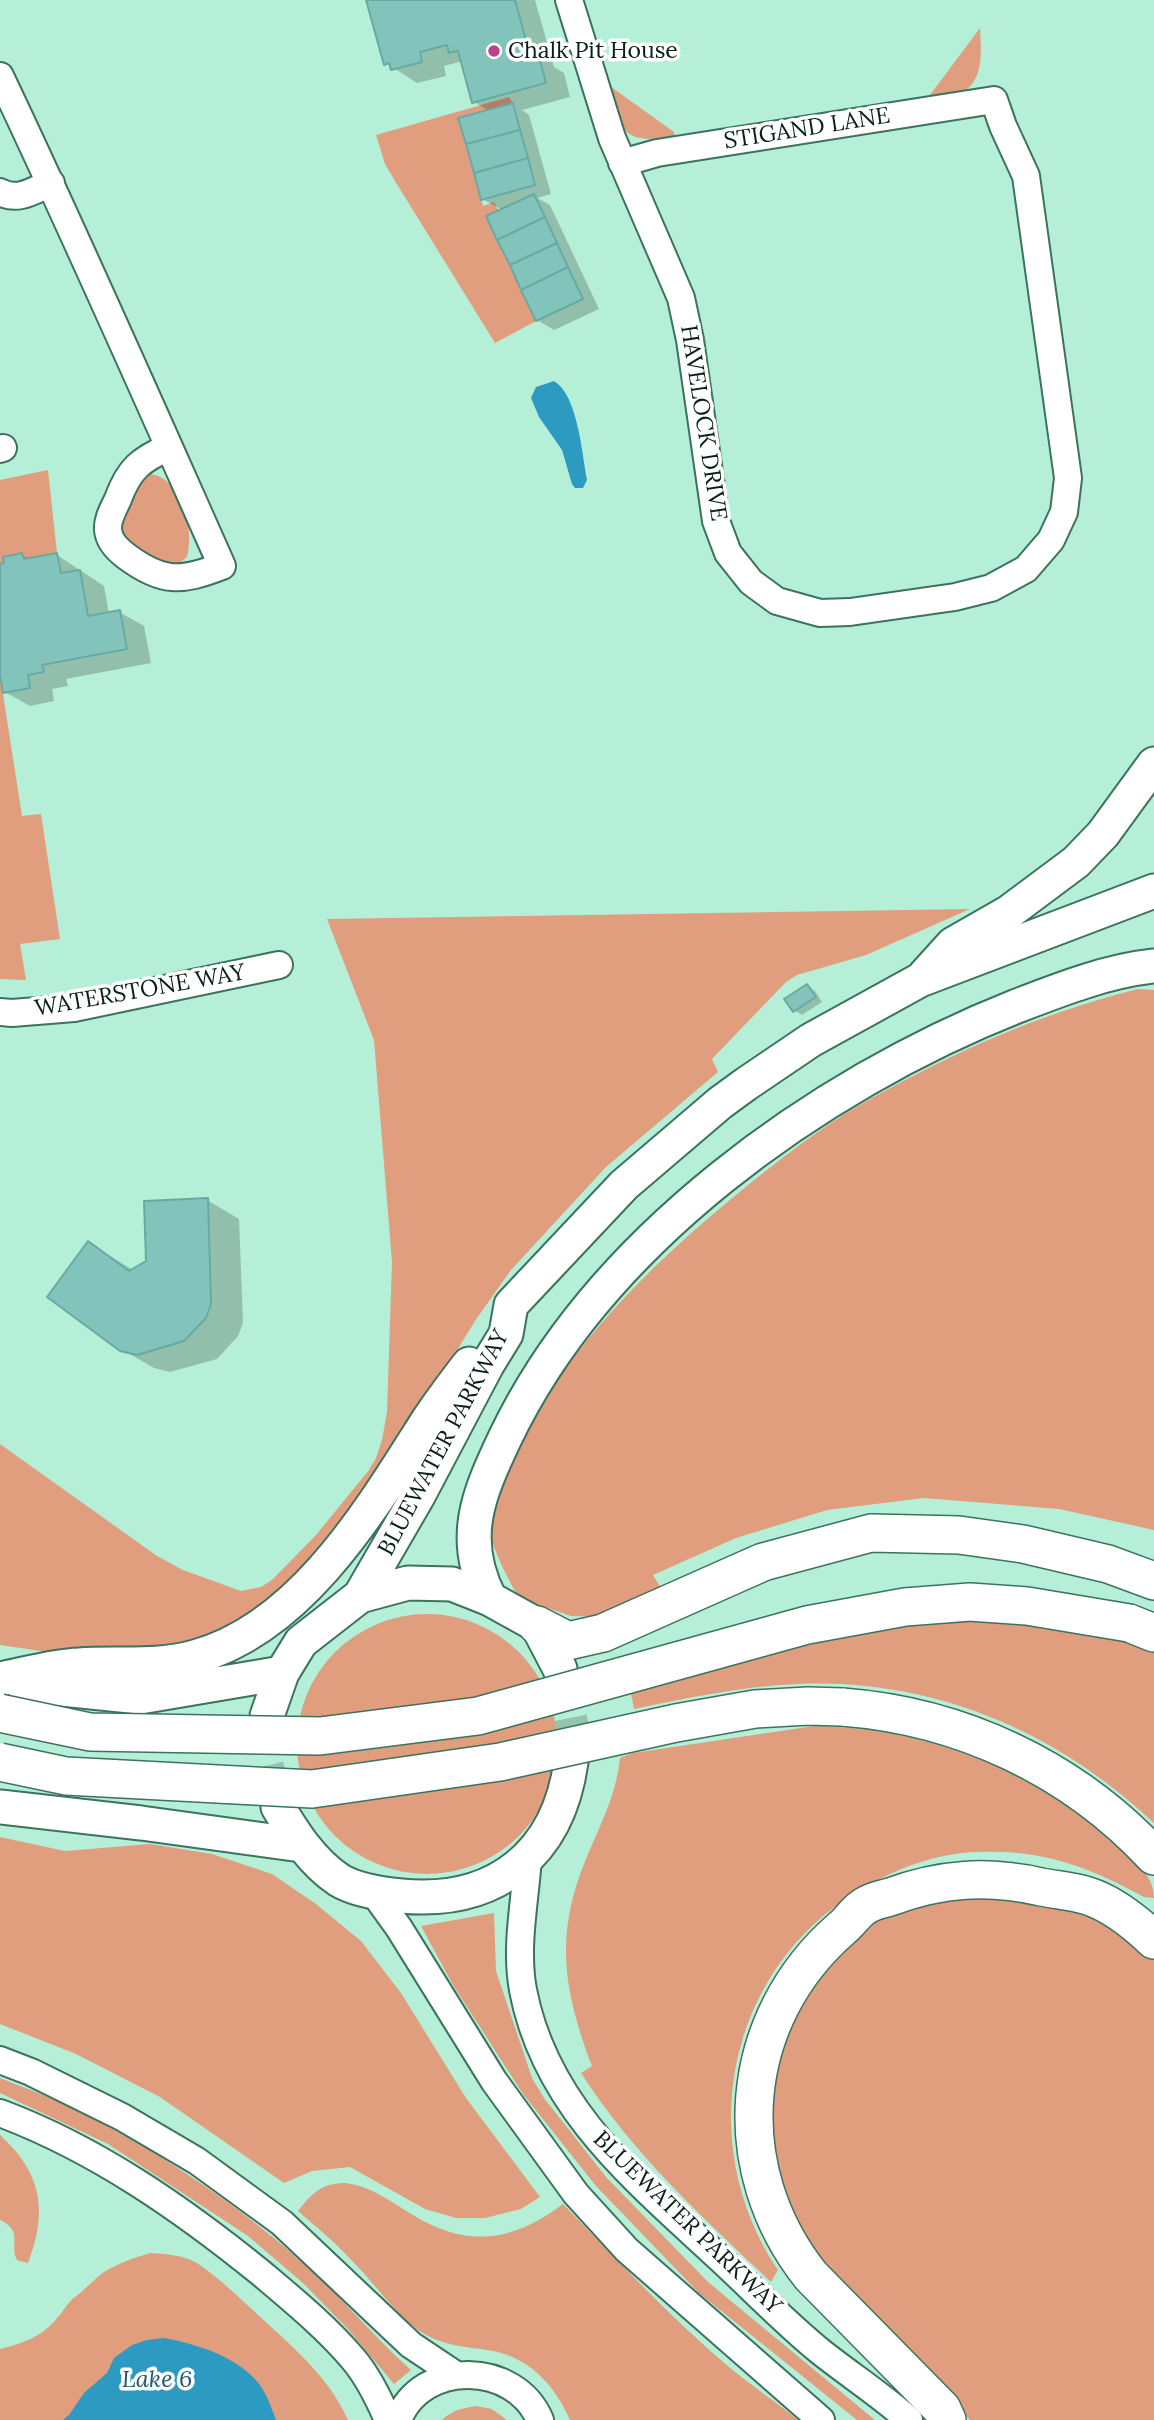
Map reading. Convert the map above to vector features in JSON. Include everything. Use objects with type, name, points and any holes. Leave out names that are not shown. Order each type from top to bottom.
[{"type":"main road","points":[[537,1625],[568,1641],[603,1633],[763,1562],[871,1533],[959,1535],[1023,1544],[1108,1564],[1154,1581]]},
{"type":"main road","points":[[0,1713],[90,1732],[320,1736],[478,1716],[807,1625],[905,1607],[970,1602],[1027,1605],[1141,1628]]},
{"type":"main road","points":[[0,1762],[66,1776],[312,1789],[500,1762],[721,1714],[779,1707],[842,1707],[891,1712],[970,1733],[1000,1745],[1069,1783],[1119,1822],[1154,1856]]},
{"type":"main road","points":[[947,2420],[942,2409],[811,2276],[793,2252],[773,2214],[758,2166],[753,2122],[761,2056],[779,2008],[809,1961],[864,1906],[912,1889],[942,1882],[1010,1880],[1088,1896],[1133,1920],[1154,1940]]},
{"type":"street","name":"HAVELOCK DRIVE","points":[[569,0],[622,163],[678,290],[684,310],[716,521],[728,553],[751,582],[777,601],[820,613],[850,612],[956,597],[991,588],[1026,569],[1051,540],[1064,512],[1068,478],[1026,176],[1003,127],[994,100]]},
{"type":"street","points":[[0,76],[51,183],[169,447],[222,566],[198,575],[162,577],[146,571],[119,551],[109,534],[111,515],[127,478],[143,459],[169,447]]},
{"type":"street","name":"STIGAND LANE","points":[[622,163],[657,153],[994,100]]},
{"type":"street","points":[[0,192],[9,197],[18,197],[51,183]]},
{"type":"street","points":[[920,980],[953,944],[1021,904],[1076,862],[1103,834],[1154,764]]},
{"type":"street","name":"BLUEWATER PARKWAY","points":[[360,1596],[506,1334],[511,1305],[624,1185],[720,1103],[811,1040],[920,980],[1154,891]]},
{"type":"street","name":"WATERSTONE WAY","points":[[0,1012],[74,1008],[279,965]]},
{"type":"street","points":[[490,1599],[478,1573],[473,1527],[485,1483],[515,1417],[546,1364],[575,1324],[674,1218],[762,1147],[881,1070],[988,1018],[1049,994],[1111,974],[1154,966]]},
{"type":"street","points":[[0,1681],[77,1665],[151,1665],[181,1661],[234,1643],[269,1621],[320,1571],[360,1521],[430,1417],[511,1305]]},
{"type":"street","points":[[267,1716],[282,1673],[301,1642],[360,1596],[408,1583],[452,1584],[490,1599],[537,1625],[560,1669]]},
{"type":"street","points":[[0,1681],[140,1697],[282,1673]]},
{"type":"street","points":[[278,1807],[301,1845],[340,1881],[373,1892],[419,1897],[458,1894],[496,1881],[528,1858],[562,1803],[571,1762]]},
{"type":"street","points":[[0,1808],[301,1845]]},
{"type":"street","name":"BLUEWATER PARKWAY","points":[[528,1858],[521,1930],[520,1964],[523,1990],[542,2054],[572,2105],[614,2159],[666,2208],[821,2352],[884,2398],[909,2420]]},
{"type":"street","points":[[373,1892],[399,1928],[494,2081],[576,2194],[627,2250],[821,2420]]},
{"type":"street","points":[[0,2060],[31,2072],[122,2117],[197,2161],[282,2223],[411,2345],[456,2375]]},
{"type":"street","points":[[0,2113],[26,2123],[112,2168],[202,2225],[318,2323],[355,2361],[378,2395],[388,2420]]},
{"type":"street","points":[[398,2420],[415,2395],[434,2382],[456,2375],[480,2374],[505,2382],[524,2396],[540,2420]]},
{"type":"shaded area","points":[[980,28],[980,65],[974,82],[960,93],[927,99]]},
{"type":"shaded area","points":[[607,84],[674,132],[675,137],[643,138],[626,131],[616,114]]},
{"type":"shaded area","points":[[509,97],[513,103],[458,118],[483,206],[494,202],[498,210],[486,216],[536,321],[495,343],[385,164],[376,135]]},
{"type":"shaded area","points":[[48,470],[57,553],[24,559],[22,553],[0,564],[0,480]]},
{"type":"shaded area","points":[[150,474],[170,485],[184,506],[189,546],[187,557],[174,565],[162,565],[151,560],[130,545],[124,536],[122,520],[127,504],[139,482]]},
{"type":"shaded area","points":[[0,675],[22,816],[41,814],[60,939],[20,944],[26,980],[0,979]]},
{"type":"shaded area","points":[[970,909],[866,955],[797,975],[786,982],[712,1059],[718,1072],[606,1167],[511,1270],[475,1321],[389,1461],[286,1592],[195,1647],[48,1652],[0,1645],[0,1444],[157,1556],[183,1570],[241,1591],[261,1587],[272,1580],[316,1535],[376,1458],[387,1412],[392,1262],[374,1040],[327,919]]},
{"type":"shaded area","points":[[1138,989],[1154,990],[1154,1530],[1059,1509],[924,1498],[827,1510],[736,1538],[653,1575],[664,1593],[607,1617],[571,1616],[519,1598],[500,1562],[491,1533],[491,1516],[499,1489],[534,1417],[557,1380],[610,1313],[640,1282],[703,1223],[767,1170],[848,1112],[931,1067],[997,1036],[1066,1010]]},
{"type":"shaded area","points":[[414,1614],[440,1614],[465,1619],[488,1629],[510,1643],[528,1661],[552,1706],[557,1744],[552,1782],[542,1805],[528,1827],[510,1845],[465,1869],[440,1874],[414,1874],[389,1869],[366,1859],[344,1845],[326,1827],[302,1782],[297,1757],[297,1731],[302,1706],[312,1683],[326,1661],[344,1643],[389,1619]]},
{"type":"shaded area","points":[[975,1621],[1042,1624],[1154,1647],[1154,1823],[1116,1790],[1034,1737],[990,1717],[944,1701],[896,1690],[847,1684],[776,1685],[715,1693],[634,1709],[631,1693],[803,1644],[904,1625]]},
{"type":"shaded area","points":[[814,1726],[897,1735],[937,1744],[1013,1774],[1083,1818],[1135,1862],[1150,1881],[1154,1898],[1144,1897],[1104,1877],[1045,1857],[1002,1852],[962,1853],[931,1859],[886,1876],[858,1891],[813,1925],[778,1966],[752,2013],[737,2063],[731,2115],[736,2168],[752,2221],[778,2270],[771,2282],[694,2209],[646,2158],[601,2103],[581,2073],[592,2066],[569,1988],[566,1939],[576,1887],[611,1798],[620,1758],[633,1753]]},
{"type":"shaded area","points":[[0,1837],[65,1851],[150,1844],[212,1854],[272,1874],[316,1904],[361,1941],[401,1993],[466,2098],[540,2197],[521,2209],[485,2218],[456,2218],[425,2209],[350,2167],[312,2171],[284,2183],[160,2097],[76,2054],[0,2024]]},
{"type":"shaded area","points":[[1019,1883],[1154,1943],[1154,2420],[970,2420],[910,2362],[796,2240],[764,2112],[793,1999],[883,1911]]},
{"type":"shaded area","points":[[494,1913],[496,1971],[532,2078],[544,2098],[606,2177],[708,2282],[875,2420],[857,2420],[699,2293],[596,2186],[523,2094],[453,1985],[421,1926]]},
{"type":"shaded area","points":[[0,2078],[56,2100],[109,2127],[210,2190],[303,2263],[411,2370],[394,2384],[347,2328],[303,2283],[248,2236],[108,2144],[0,2093]]},
{"type":"shaded area","points":[[0,2135],[25,2164],[33,2178],[37,2194],[38,2226],[28,2263],[17,2260],[14,2233],[0,2220]]},
{"type":"shaded area","points":[[346,2183],[373,2191],[433,2226],[472,2236],[509,2233],[527,2226],[563,2204],[686,2328],[729,2367],[798,2420],[570,2420],[558,2397],[542,2377],[522,2362],[498,2352],[447,2343],[419,2331],[343,2252],[298,2211],[318,2190]]},
{"type":"shaded area","points":[[150,2253],[192,2260],[221,2281],[309,2363],[331,2390],[348,2420],[0,2420],[0,2349],[24,2342],[45,2330],[72,2299],[104,2272]]},
{"type":"shaded area","points":[[476,2406],[492,2409],[507,2420],[442,2420],[454,2412]]},
{"type":"water","points":[[554,381],[569,399],[578,426],[587,480],[583,488],[575,488],[572,484],[562,450],[539,417],[531,398],[536,387]]},
{"type":"water","name":"Lake 6","points":[[164,2338],[203,2348],[241,2367],[260,2385],[276,2420],[63,2420],[84,2393],[107,2373],[114,2358],[132,2345]]},
{"type":"building","name":"Chalk Pit House","points":[[366,0],[515,0],[531,59],[539,57],[546,83],[472,103],[458,51],[449,53],[447,45],[420,52],[422,62],[391,70],[389,63],[384,65]]},
{"type":"building","points":[[513,103],[520,130],[466,144],[458,118]]},
{"type":"building","points":[[520,130],[528,158],[474,173],[466,144]]},
{"type":"building","points":[[528,158],[535,185],[481,200],[474,173]]},
{"type":"building","points":[[534,194],[545,217],[497,240],[486,216]]},
{"type":"building","points":[[545,217],[557,243],[510,265],[497,240]]},
{"type":"building","points":[[557,243],[568,267],[521,290],[510,265]]},
{"type":"building","points":[[568,267],[583,299],[536,321],[521,290]]},
{"type":"building","points":[[22,553],[24,559],[57,553],[61,573],[80,570],[88,616],[120,610],[127,649],[42,665],[44,672],[28,675],[30,688],[3,693],[0,675],[0,564],[4,563],[3,557]]},
{"type":"building","points":[[807,984],[816,997],[793,1012],[784,999]]},
{"type":"building","points":[[208,1198],[211,1304],[206,1318],[184,1341],[137,1355],[120,1351],[47,1297],[88,1241],[129,1271],[146,1261],[144,1201]]},
{"type":"tunnel","points":[[560,1669],[572,1726],[571,1762]]},
{"type":"tunnel","points":[[267,1716],[266,1762],[278,1807]]},
{"type":"place","name":"Chalk Pit House","points":[[494,51]]}]
